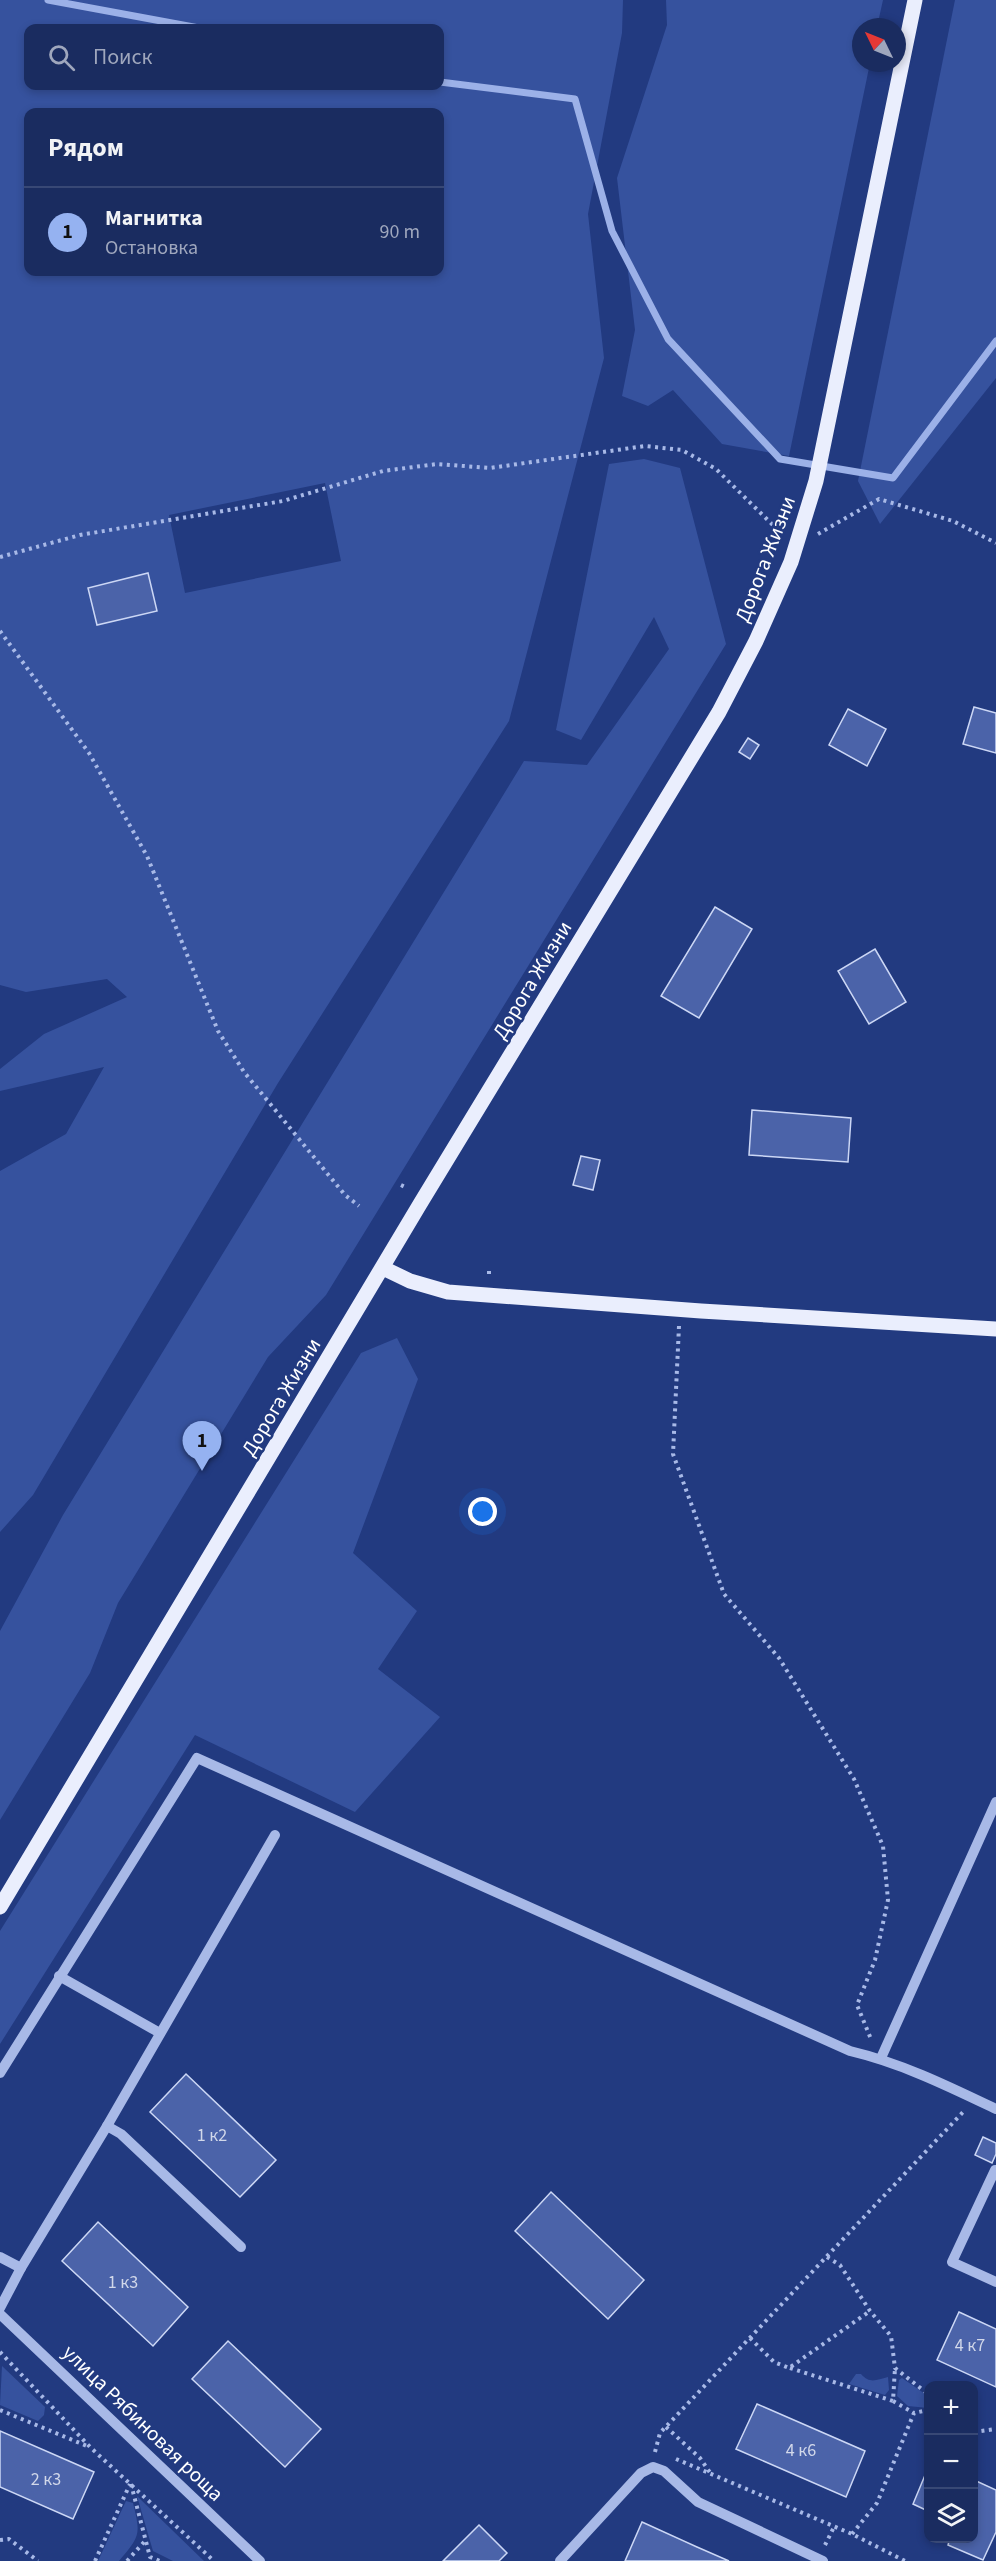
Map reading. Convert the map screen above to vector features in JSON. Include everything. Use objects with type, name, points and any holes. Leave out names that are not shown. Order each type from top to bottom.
[{"type":"main road","name":"Дорога Жизни","points":[[0,1907],[719,711],[756,641],[795,547],[816,481],[915,0]]},
{"type":"main road","points":[[383,1268],[410,1281],[448,1292],[679,1310],[996,1329]]},
{"type":"street","points":[[0,2073],[197,1758],[850,2051],[881,2058],[996,2109]]},
{"type":"street","points":[[881,2058],[996,1802]]},
{"type":"street","points":[[0,2308],[21,2268],[107,2126],[275,1835]]},
{"type":"street","points":[[59,1976],[160,2034]]},
{"type":"street","points":[[107,2126],[121,2134],[241,2247]]},
{"type":"street","points":[[995,2170],[952,2262],[996,2282]]},
{"type":"street","points":[[0,2256],[21,2268]]},
{"type":"street","name":"улица Рябиновая роща","points":[[0,2314],[260,2561]]},
{"type":"street","points":[[560,2561],[641,2473],[653,2467],[664,2471],[698,2502],[823,2561]]},
{"type":"path","points":[[0,557],[80,535],[284,501],[383,471],[437,464],[490,468],[645,446],[682,450],[716,469],[795,547],[879,499],[953,521],[996,543]]},
{"type":"path","points":[[0,631],[89,753],[147,856],[218,1031],[244,1072],[345,1195],[359,1206]]},
{"type":"path","points":[[489,1267],[489,1274]]},
{"type":"path","points":[[679,1310],[673,1454],[724,1594],[779,1658],[854,1779],[883,1846],[888,1900],[875,1960],[857,2005],[881,2058]]},
{"type":"path","points":[[653,2467],[660,2433],[976,2100]]},
{"type":"path","points":[[827,2256],[840,2265],[870,2311],[891,2336],[895,2368],[893,2401]]},
{"type":"path","points":[[789,2368],[870,2311]]},
{"type":"path","points":[[750,2338],[774,2362],[893,2401],[914,2412],[924,2411]]},
{"type":"path","points":[[0,2352],[91,2448],[214,2561]]},
{"type":"path","points":[[895,2368],[924,2391]]},
{"type":"path","points":[[0,2410],[91,2448]]},
{"type":"path","points":[[852,2534],[877,2503],[914,2412]]},
{"type":"path","points":[[666,2427],[700,2458],[712,2475]]},
{"type":"path","points":[[978,2431],[996,2429]]},
{"type":"path","points":[[656,2450],[665,2454]]},
{"type":"path","points":[[674,2458],[852,2534],[905,2561]]},
{"type":"path","points":[[130,2483],[149,2559],[160,2561]]},
{"type":"path","points":[[95,2561],[130,2483]]},
{"type":"path","points":[[0,2540],[9,2539],[38,2561]]},
{"type":"path","points":[[127,2561],[146,2541]]},
{"type":"shaded area","points":[[0,0],[623,0],[622,33],[588,214],[604,358],[509,721],[278,1083],[33,1495],[0,1532],[0,1171],[66,1134],[104,1067],[0,1091],[0,1069],[44,1034],[127,997],[107,979],[26,992],[0,985]],"holes":[[[325,483],[341,561],[185,593],[169,515]]]},
{"type":"shaded area","points":[[666,0],[883,0],[879,18],[852,18],[852,72],[868,72],[789,456],[722,444],[673,390],[648,406],[622,396],[635,330],[617,178],[667,25]]},
{"type":"shaded area","points":[[955,0],[996,0],[996,378],[880,524],[858,481]]},
{"type":"shaded area","points":[[644,459],[680,468],[726,644],[326,1295],[268,1357],[118,1603],[90,1673],[0,1820],[0,1631],[63,1515],[524,761],[587,765],[669,649],[654,617],[581,740],[556,730],[609,464]]},
{"type":"shaded area","points":[[397,1338],[418,1379],[353,1553],[417,1611],[378,1669],[440,1717],[355,1812],[195,1735],[0,2044],[0,1931],[361,1353]]},
{"type":"shaded area","points":[[2,2366],[45,2407],[44,2415],[38,2421],[0,2405]]},
{"type":"shaded area","points":[[856,2374],[861,2374],[870,2380],[888,2377],[889,2390],[885,2395],[849,2384]]},
{"type":"shaded area","points":[[902,2378],[924,2393],[924,2408],[908,2406],[897,2396],[899,2380]]},
{"type":"shaded area","points":[[137,2496],[204,2561],[173,2561],[153,2551]]},
{"type":"shaded area","points":[[126,2501],[133,2503],[136,2514],[138,2529],[135,2540],[119,2561],[98,2561]]},
{"type":"building","points":[[148,573],[157,611],[97,625],[88,588]]},
{"type":"building","points":[[974,707],[996,713],[996,753],[963,744]]},
{"type":"building","points":[[848,709],[886,729],[867,766],[829,745]]},
{"type":"building","points":[[748,738],[759,745],[750,759],[739,752]]},
{"type":"building","points":[[715,907],[752,929],[699,1018],[661,996]]},
{"type":"building","points":[[875,949],[906,1002],[869,1024],[838,971]]},
{"type":"building","points":[[752,1110],[851,1118],[848,1162],[749,1155]]},
{"type":"building","points":[[581,1156],[600,1160],[593,1190],[573,1185]]},
{"type":"building","points":[[186,2074],[276,2160],[240,2197],[150,2112]]},
{"type":"building","points":[[983,2137],[996,2143],[996,2154],[992,2163],[975,2155]]},
{"type":"building","points":[[551,2192],[644,2280],[608,2319],[515,2231]]},
{"type":"building","points":[[98,2222],[188,2307],[153,2346],[62,2261]]},
{"type":"building","points":[[959,2312],[996,2329],[996,2387],[937,2360]]},
{"type":"building","points":[[228,2341],[321,2429],[285,2467],[192,2379]]},
{"type":"building","points":[[757,2404],[865,2451],[846,2497],[736,2449]]},
{"type":"building","points":[[0,2431],[94,2472],[73,2519],[0,2487]]},
{"type":"building","points":[[924,2478],[924,2509],[913,2504]]},
{"type":"building","points":[[978,2482],[996,2490],[996,2532],[983,2560],[948,2545],[949,2543],[978,2543]]},
{"type":"building","points":[[642,2522],[697,2547],[729,2561],[625,2561]]},
{"type":"building","points":[[479,2525],[507,2553],[499,2561],[443,2561]]},
{"type":"waterway","points":[[48,0],[177,24]]},
{"type":"waterway","points":[[444,83],[575,99],[612,231],[668,339],[780,459],[893,478],[996,341]]},
{"type":"place","name":"Магнитка","points":[[202,1471]]}]
